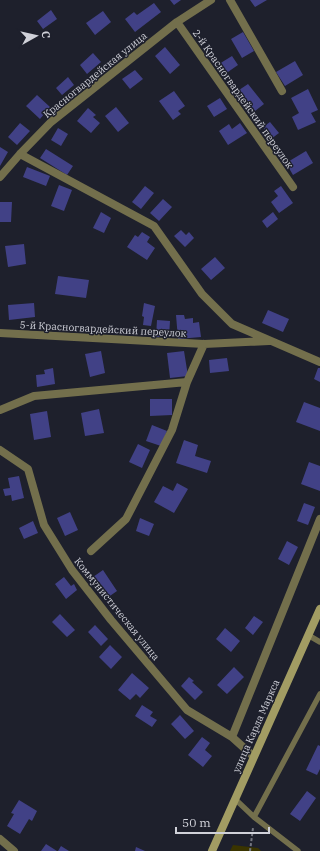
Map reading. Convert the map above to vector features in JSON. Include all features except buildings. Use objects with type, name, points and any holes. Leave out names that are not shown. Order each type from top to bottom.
[{"type":"main road","name":"улица Карла Маркса","points":[[212,851],[253,756],[320,609]]},
{"type":"street","name":"Красногвардейская улица","points":[[0,177],[51,122],[177,22],[210,0]]},
{"type":"street","points":[[230,0],[282,91]]},
{"type":"street","name":"2-й Красногвардейский переулок","points":[[177,22],[293,187]]},
{"type":"street","points":[[20,154],[154,226],[202,294],[232,324],[320,362]]},
{"type":"street","name":"5-й Красногвардейский переулок","points":[[0,333],[204,344],[271,341]]},
{"type":"street","points":[[91,551],[126,519],[172,430],[187,382],[204,344]]},
{"type":"street","points":[[0,410],[34,396],[187,382]]},
{"type":"street","name":"Коммунистическая улица","points":[[0,450],[28,469],[44,525],[72,570],[111,620],[187,710],[232,737],[253,756]]},
{"type":"street","name":"улица Карла Маркса","points":[[232,737],[320,519]]},
{"type":"street","points":[[0,839],[14,851]]},
{"type":"lane","points":[[308,635],[320,642]]},
{"type":"lane","points":[[254,816],[320,694]]},
{"type":"lane","points":[[235,799],[298,851]]},
{"type":"path","points":[[250,851],[254,816]]},
{"type":"shaded area","points":[[233,845],[258,848],[261,851],[230,851]]}]
